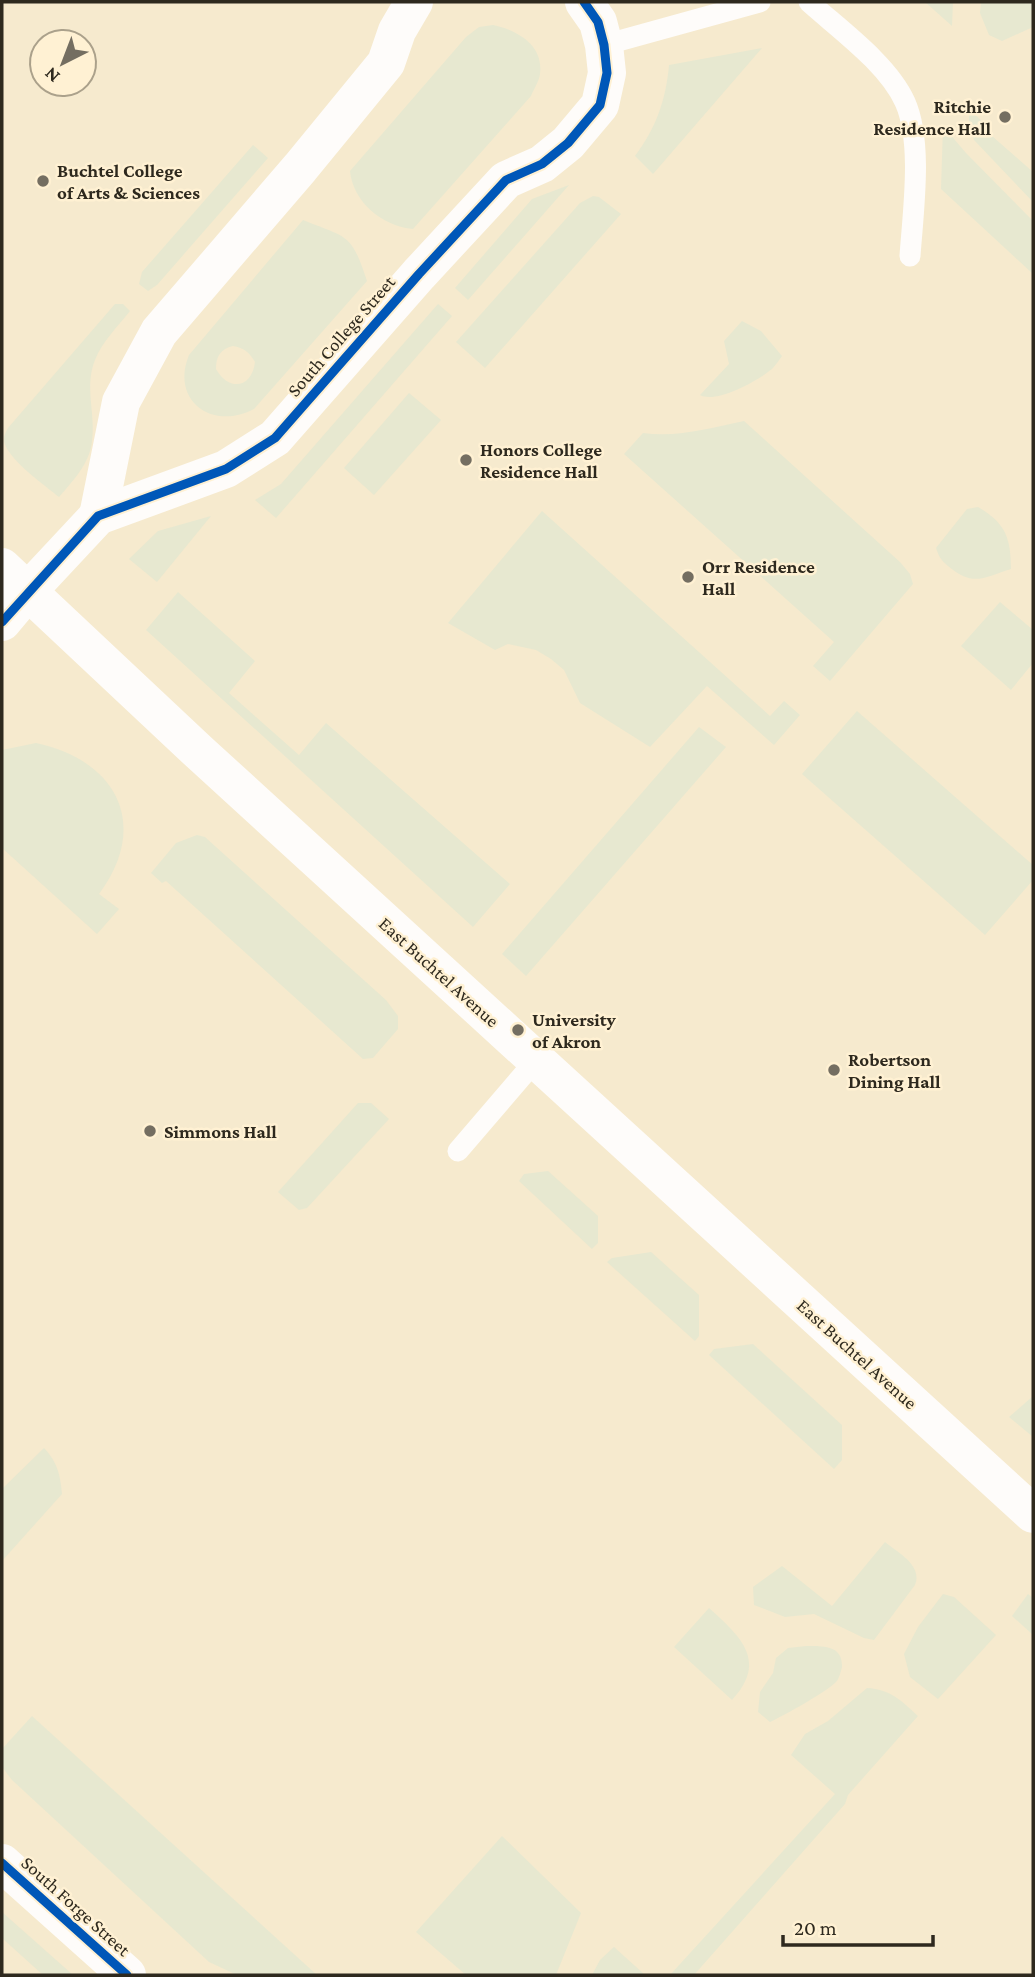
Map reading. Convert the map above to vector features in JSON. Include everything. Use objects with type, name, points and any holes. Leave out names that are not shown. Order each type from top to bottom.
[{"type":"street","points":[[98,516],[121,402],[159,332],[300,168],[386,62],[397,31],[414,2]]},
{"type":"street","name":"South College Street","points":[[2,622],[15,579],[98,516],[226,469],[275,438],[419,274],[506,180],[542,163],[568,143],[600,105],[607,74],[598,22],[584,2]]},
{"type":"street","name":"East Buchtel Avenue","points":[[15,579],[209,761],[1033,1514]]},
{"type":"street","name":"South Forge Street","points":[[2,1863],[127,1975]]},
{"type":"lane","points":[[604,45],[760,2]]},
{"type":"lane","points":[[809,2],[884,70],[905,101],[914,135],[911,256]]},
{"type":"lane","points":[[458,1151],[536,1060]]},
{"type":"shaded area","name":"University of Akron","points":[[2,2],[1033,2],[1033,1975],[2,1975]]},
{"type":"green space","points":[[925,2],[953,2],[952,26]]},
{"type":"green space","points":[[981,2],[1033,2],[1033,27],[1002,41],[989,35],[980,13]]},
{"type":"green space","points":[[493,25],[527,40],[538,55],[540,74],[531,96],[413,229],[380,218],[357,193],[350,171],[466,37],[479,27]]},
{"type":"green space","points":[[762,48],[653,174],[635,156],[659,113],[669,65]]},
{"type":"green space","points":[[969,109],[986,125],[984,129],[1033,172],[1033,202],[974,140],[969,125]]},
{"type":"green space","points":[[943,126],[1033,221],[1033,274],[941,189]]},
{"type":"green space","points":[[253,145],[268,158],[157,285],[148,291],[139,284],[142,272]]},
{"type":"green space","points":[[569,185],[468,300],[455,288],[532,199]]},
{"type":"green space","points":[[593,196],[599,197],[621,214],[485,368],[456,342],[580,203]]},
{"type":"green space","points":[[303,220],[338,234],[351,245],[367,281],[254,409],[239,415],[224,416],[210,414],[199,408],[190,398],[185,386],[189,355]],"holes":[[[237,347],[246,351],[255,362],[253,371],[245,382],[233,384],[216,369],[222,351]]]},
{"type":"green space","points":[[115,304],[123,304],[130,311],[102,347],[92,370],[91,449],[80,471],[59,497],[10,454],[4,436]]},
{"type":"green space","points":[[438,304],[452,316],[276,518],[255,500],[281,484]]},
{"type":"green space","points":[[742,321],[761,331],[782,356],[766,374],[737,390],[716,396],[700,395],[729,364],[724,341]]},
{"type":"green space","points":[[409,393],[441,420],[374,495],[344,468]]},
{"type":"green space","points":[[744,421],[910,574],[913,584],[830,681],[813,666],[834,642],[624,454],[643,433],[681,433]]},
{"type":"green space","points":[[978,507],[995,519],[1005,533],[1010,549],[1011,569],[985,578],[972,579],[948,566],[940,558],[936,548],[967,509]]},
{"type":"green space","points":[[542,511],[770,716],[784,701],[800,715],[774,745],[707,686],[650,747],[580,703],[564,670],[551,659],[536,650],[508,644],[495,650],[448,623]]},
{"type":"green space","points":[[211,516],[157,582],[129,559],[158,531]]},
{"type":"green space","points":[[178,592],[255,661],[229,693],[299,755],[326,723],[510,884],[473,927],[146,630]]},
{"type":"green space","points":[[1000,602],[1033,630],[1033,663],[1011,690],[961,646]]},
{"type":"green space","points":[[857,711],[1033,865],[1033,880],[985,935],[802,774]]},
{"type":"green space","points":[[699,727],[726,747],[526,976],[502,954]]},
{"type":"green space","points":[[36,743],[64,751],[87,764],[105,780],[117,799],[123,820],[122,843],[115,868],[99,894],[119,909],[97,934],[2,848],[2,750]]},
{"type":"green space","points":[[197,835],[205,837],[386,1000],[398,1016],[398,1029],[373,1058],[363,1059],[166,881],[162,883],[151,873],[176,843]]},
{"type":"green space","points":[[358,1103],[371,1103],[389,1119],[307,1208],[299,1210],[278,1192]]},
{"type":"green space","points":[[548,1171],[598,1216],[598,1243],[592,1249],[519,1181],[524,1174]]},
{"type":"green space","points":[[651,1252],[699,1295],[699,1336],[695,1341],[607,1262],[612,1258]]},
{"type":"green space","points":[[753,1344],[842,1425],[842,1460],[834,1469],[709,1355],[714,1349]]},
{"type":"green space","points":[[1033,1396],[1033,1437],[1009,1417]]},
{"type":"green space","points":[[44,1448],[58,1470],[62,1494],[2,1561],[2,1489]]},
{"type":"green space","points":[[885,1542],[908,1560],[916,1571],[917,1578],[915,1585],[874,1640],[864,1638],[814,1614],[785,1617],[754,1605],[753,1587],[782,1566],[832,1606]]},
{"type":"green space","points":[[943,1594],[954,1597],[996,1635],[938,1699],[910,1677],[904,1654],[918,1627]]},
{"type":"green space","points":[[1028,1594],[1033,1598],[1033,1635],[1012,1616]]},
{"type":"green space","points":[[709,1608],[740,1640],[749,1661],[743,1686],[732,1700],[674,1647]]},
{"type":"green space","points":[[788,1648],[831,1648],[839,1654],[842,1667],[838,1679],[815,1697],[770,1722],[758,1712],[760,1692],[773,1673],[776,1658]]},
{"type":"green space","points":[[867,1688],[889,1693],[918,1716],[848,1795],[845,1804],[694,1975],[670,1975],[835,1794],[791,1755],[805,1734],[828,1721]]},
{"type":"green space","points":[[32,1716],[317,1975],[237,1975],[209,1962],[12,1780],[2,1767],[2,1749]]},
{"type":"green space","points":[[502,1836],[581,1913],[556,1975],[466,1975],[416,1932]]},
{"type":"green space","points":[[2,1912],[73,1975],[43,1975],[2,1938]]},
{"type":"green space","points":[[614,1947],[645,1975],[592,1975],[600,1960]]},
{"type":"cycle path","points":[[2,622],[98,516],[226,469],[275,438],[419,274],[506,180],[542,164],[568,143],[600,105],[607,73],[598,22],[584,2]]},
{"type":"cycle path","points":[[2,1863],[127,1975]]},
{"type":"place","name":"Ritchie Residence Hall","points":[[1005,117]]},
{"type":"place","name":"Buchtel College of Arts & Sciences","points":[[43,181]]},
{"type":"place","name":"Honors College Residence Hall","points":[[466,460]]},
{"type":"place","name":"Orr Residence Hall","points":[[688,577]]},
{"type":"place","name":"University of Akron","points":[[518,1030]]},
{"type":"place","name":"Robertson Dining Hall","points":[[834,1070]]},
{"type":"place","name":"Simmons Hall","points":[[150,1131]]}]
